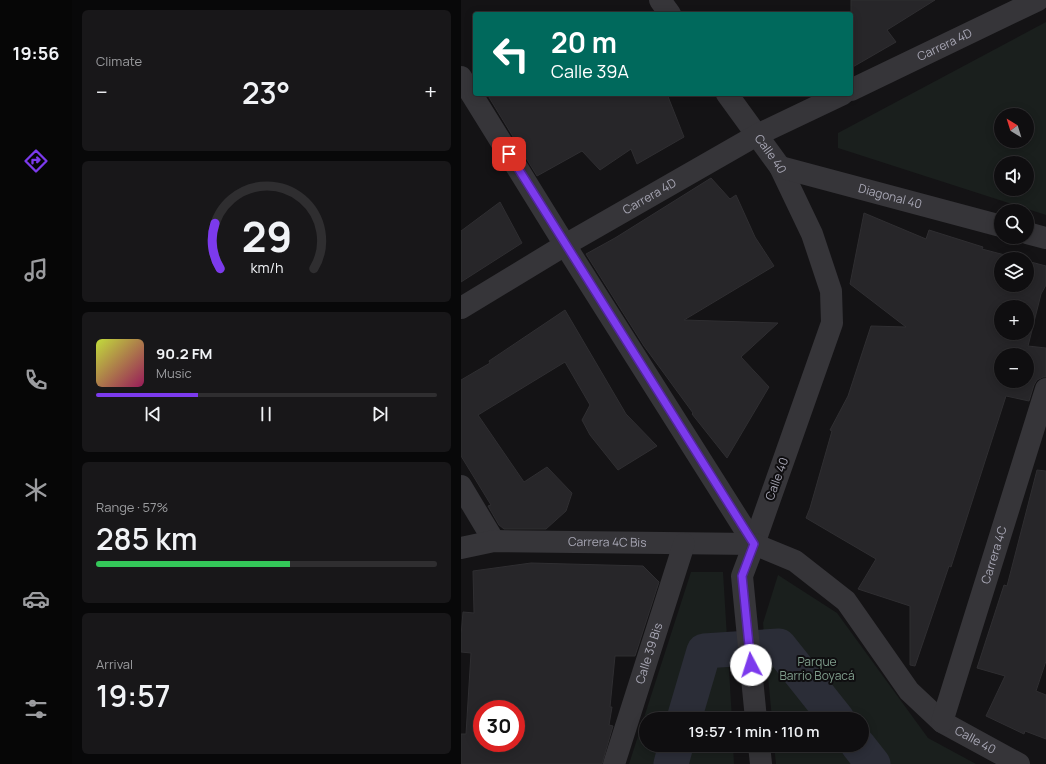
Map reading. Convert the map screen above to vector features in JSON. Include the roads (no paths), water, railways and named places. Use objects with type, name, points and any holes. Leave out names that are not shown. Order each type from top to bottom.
[{"type":"street","points":[[660,0],[669,12]]},
{"type":"street","name":"Carrera 4D","points":[[853,89],[1038,0]]},
{"type":"street","points":[[461,77],[754,544],[742,576],[755,712]]},
{"type":"street","name":"Calle 40","points":[[728,96],[780,167],[812,234],[831,291],[832,323],[754,544],[795,561],[845,601],[909,691],[942,722],[1019,764]]},
{"type":"street","name":"Carrera 4D","points":[[461,308],[565,245],[757,135],[839,96]]},
{"type":"street","name":"Diagonal 40","points":[[780,167],[994,224]]},
{"type":"street","points":[[1034,234],[1046,238]]},
{"type":"street","name":"Carrera 4C","points":[[942,722],[1046,389]]},
{"type":"street","points":[[461,486],[494,541]]},
{"type":"street","name":"Carrera 4C Bis","points":[[461,548],[494,541],[754,544]]},
{"type":"street","name":"Calle 39 Bis","points":[[614,764],[684,544]]},
{"type":"street","points":[[760,752],[761,764]]},
{"type":"waterway","points":[[686,712],[704,651],[779,646],[831,712]]},
{"type":"waterway","points":[[671,764],[674,752]]},
{"type":"waterway","points":[[864,752],[873,764]]},
{"type":"park label","name":"Parque Barrio Boyacá","points":[[817,669]]}]
